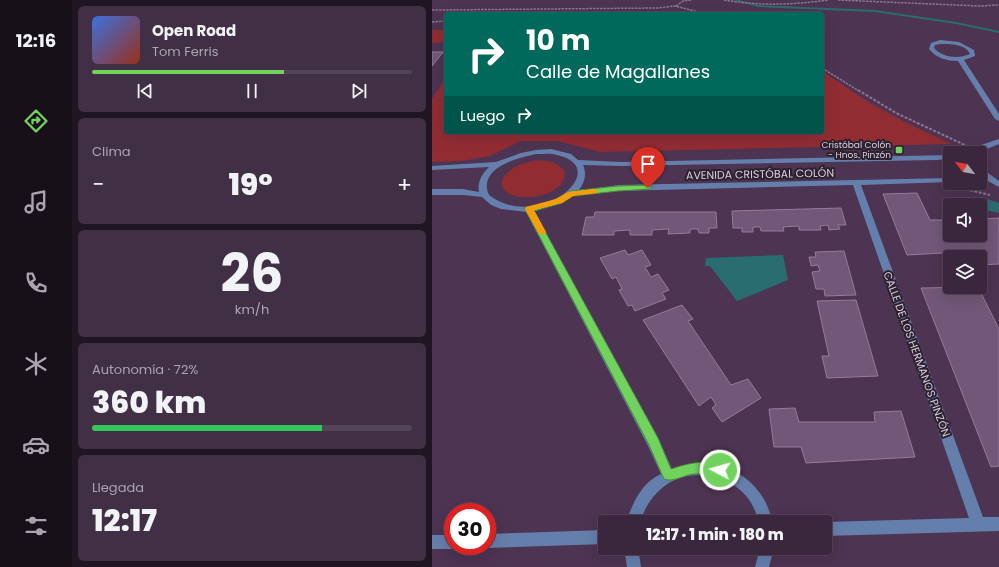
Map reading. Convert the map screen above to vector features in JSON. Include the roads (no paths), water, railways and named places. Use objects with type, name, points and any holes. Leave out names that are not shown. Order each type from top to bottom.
[{"type":"street","points":[[960,59],[968,58],[973,55],[972,51],[959,44],[950,42],[934,44],[931,48],[933,52],[940,56],[960,59],[999,119]]},
{"type":"street","points":[[986,146],[990,143],[999,141]]},
{"type":"street","points":[[542,152],[561,154],[578,162],[583,172],[580,183],[571,194],[559,201],[545,206],[529,209],[502,207],[491,202],[484,195],[482,187],[484,179],[490,171],[499,164],[522,154],[542,152]]},
{"type":"street","name":"AVENIDA CRISTÓBAL COLÓN","points":[[578,162],[629,164],[943,158]]},
{"type":"street","points":[[432,168],[499,164]]},
{"type":"street","points":[[987,177],[999,185]]},
{"type":"street","name":"AVENIDA CRISTÓBAL COLÓN","points":[[571,194],[618,188],[943,180]]},
{"type":"street","name":"CALLE DE LOS HERMANOS PINZÓN","points":[[856,183],[979,525]]},
{"type":"street","points":[[987,183],[999,185]]},
{"type":"street","points":[[432,192],[463,192],[484,195]]},
{"type":"street","points":[[529,209],[653,442],[668,475]]},
{"type":"street","points":[[634,515],[649,490],[668,475],[694,468],[720,470],[743,483],[760,504],[763,515]]},
{"type":"street","points":[[832,529],[999,524]]},
{"type":"street","points":[[496,540],[598,537]]},
{"type":"street","points":[[432,542],[444,542]]},
{"type":"street","points":[[632,555],[634,567]]},
{"type":"street","points":[[762,567],[765,555]]},
{"type":"waterway","points":[[735,0],[758,6],[875,11],[956,23],[999,32]]},
{"type":"place","name":"Cristóbal Colón - Hnos. Pinzón","points":[[899,150]]}]
